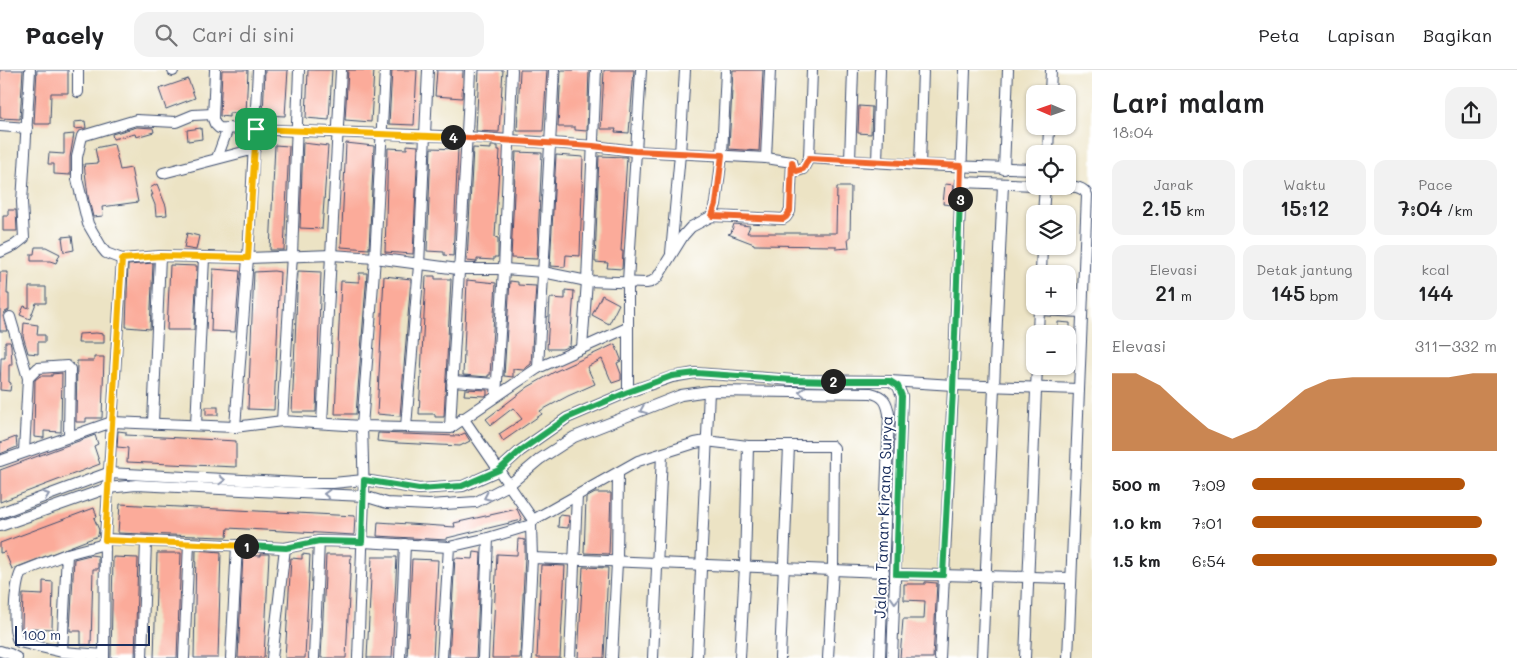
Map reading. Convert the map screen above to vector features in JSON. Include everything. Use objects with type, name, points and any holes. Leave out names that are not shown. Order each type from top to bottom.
[{"type":"street","points":[[0,252],[15,245],[24,238],[22,202],[30,70]]},
{"type":"street","points":[[78,70],[78,92]]},
{"type":"street","points":[[215,70],[213,114],[214,124],[219,128],[467,137],[635,151],[766,158],[792,162]]},
{"type":"street","points":[[235,427],[248,258],[258,70]]},
{"type":"street","points":[[282,421],[292,255],[299,70]]},
{"type":"street","points":[[322,423],[341,70]]},
{"type":"street","points":[[358,658],[364,496],[362,426],[375,258],[385,70]]},
{"type":"street","points":[[406,427],[419,265],[428,70]]},
{"type":"street","points":[[450,428],[470,70]]},
{"type":"street","points":[[496,396],[504,269],[512,70]]},
{"type":"street","points":[[538,368],[554,70]]},
{"type":"street","points":[[582,348],[587,281],[596,70]]},
{"type":"street","points":[[628,392],[628,281],[641,70]]},
{"type":"street","points":[[670,255],[680,154],[684,70]]},
{"type":"street","points":[[712,216],[716,204],[722,155],[726,70]]},
{"type":"street","points":[[766,158],[770,70]]},
{"type":"street","points":[[792,162],[794,169],[797,171],[803,169],[809,158],[812,70]]},
{"type":"street","points":[[850,160],[853,70]]},
{"type":"street","points":[[877,162],[880,70]]},
{"type":"street","points":[[920,165],[923,70]]},
{"type":"street","points":[[940,658],[965,70]]},
{"type":"street","points":[[1004,169],[1008,70]]},
{"type":"street","points":[[1050,85],[1051,70]]},
{"type":"street","points":[[213,114],[193,115],[176,122],[136,120],[82,136],[77,158],[78,179],[88,224],[106,253],[122,259],[160,256],[248,258],[332,255],[375,258],[458,269],[504,269],[543,272],[587,281],[651,282],[657,278],[670,255],[691,227],[712,216],[783,219],[786,217],[790,211],[792,162]]},
{"type":"street","points":[[0,126],[27,128]]},
{"type":"street","points":[[217,158],[228,128]]},
{"type":"street","points":[[162,173],[255,149]]},
{"type":"street","points":[[809,158],[1026,169]]},
{"type":"street","points":[[961,182],[1026,185]]},
{"type":"street","points":[[982,658],[1003,184]]},
{"type":"street","points":[[1068,658],[1087,195],[1084,189],[1076,187]]},
{"type":"street","points":[[153,423],[160,256]]},
{"type":"street","points":[[196,426],[204,258]]},
{"type":"street","points":[[19,642],[62,652],[104,657],[105,540],[122,259]]},
{"type":"street","points":[[1076,311],[1082,312]]},
{"type":"street","points":[[10,317],[28,378],[24,452]]},
{"type":"street","points":[[0,461],[112,422],[235,427],[282,421],[362,426],[450,428],[538,368],[627,328]]},
{"type":"street","points":[[28,378],[38,368],[67,366],[70,369],[69,436]]},
{"type":"street","points":[[0,513],[108,479],[300,483],[333,483],[364,480],[419,489],[462,486],[499,470],[520,451],[567,418],[672,376],[696,373],[793,380],[890,381],[1079,389]]},
{"type":"street","points":[[1025,658],[1037,375]]},
{"type":"street","points":[[452,381],[496,384]]},
{"type":"street","name":"Jalan Taman Kirana Surya","points":[[890,381],[898,386],[902,396],[892,658]]},
{"type":"street","points":[[0,526],[108,479],[136,485],[364,496],[387,503],[429,505],[476,502],[510,486],[540,459],[574,437],[681,395],[709,391],[697,658]]},
{"type":"street","name":"Jalan Taman Kirana Surya","points":[[709,391],[871,393],[878,394],[888,405],[880,658]]},
{"type":"street","points":[[463,418],[510,486],[532,522],[527,658]]},
{"type":"street","points":[[105,540],[286,548],[319,541],[449,547],[488,538],[532,522],[638,461],[695,443],[706,442],[748,446],[832,446],[834,448],[833,569],[828,658]]},
{"type":"street","points":[[740,658],[745,566],[748,446]]},
{"type":"street","points":[[780,658],[789,446]]},
{"type":"street","points":[[653,658],[662,454]]},
{"type":"street","points":[[612,658],[617,562],[618,473]]},
{"type":"street","points":[[570,658],[577,495]]},
{"type":"street","points":[[483,658],[488,538]]},
{"type":"street","points":[[0,651],[18,658],[19,642],[16,638],[15,625],[17,579],[20,572],[67,554],[101,545],[105,540]]},
{"type":"street","points":[[142,658],[146,541]]},
{"type":"street","points":[[314,658],[319,541]]},
{"type":"street","points":[[184,658],[189,543]]},
{"type":"street","points":[[400,658],[406,544]]},
{"type":"street","points":[[231,658],[237,545]]},
{"type":"street","points":[[442,658],[449,547]]},
{"type":"street","points":[[272,658],[286,548]]},
{"type":"street","points":[[62,652],[67,554]]},
{"type":"street","points":[[532,558],[884,572]]},
{"type":"street","points":[[896,574],[1070,578]]},
{"type":"building","points":[[0,70],[23,70],[20,119],[0,118]]},
{"type":"building","points":[[37,70],[68,70],[68,93],[51,93],[50,124],[34,124]]},
{"type":"building","points":[[222,70],[248,70],[246,114],[229,113],[229,117],[220,116]]},
{"type":"building","points":[[265,70],[288,70],[285,116],[263,115]]},
{"type":"building","points":[[308,70],[332,70],[329,120],[306,118]]},
{"type":"building","points":[[348,70],[374,70],[371,122],[345,120]]},
{"type":"building","points":[[392,70],[417,70],[414,125],[389,124]]},
{"type":"building","points":[[437,70],[463,70],[462,98],[435,96]]},
{"type":"building","points":[[479,70],[503,70],[499,132],[476,131]]},
{"type":"building","points":[[520,70],[547,70],[543,131],[517,131]]},
{"type":"building","points":[[561,70],[589,70],[587,131],[575,130],[575,127],[558,127]]},
{"type":"building","points":[[604,70],[634,70],[629,133],[615,132],[616,129],[601,129]]},
{"type":"building","points":[[733,70],[763,70],[759,151],[729,149]]},
{"type":"building","points":[[188,79],[195,98],[166,109],[159,89]]},
{"type":"building","points":[[859,106],[872,107],[871,134],[858,133]]},
{"type":"building","points":[[85,121],[86,128],[74,129],[74,122]]},
{"type":"building","points":[[137,127],[153,128],[154,132],[136,137],[135,134],[113,139],[112,134]]},
{"type":"building","points":[[201,128],[202,139],[188,141],[187,130]]},
{"type":"building","points":[[74,134],[70,157],[70,175],[54,174],[54,164],[48,164],[49,153],[64,154],[64,135]]},
{"type":"building","points":[[303,143],[328,146],[322,229],[300,228]]},
{"type":"building","points":[[346,143],[374,146],[369,249],[341,247]]},
{"type":"building","points":[[114,144],[120,170],[131,168],[138,202],[102,207],[103,216],[93,217],[84,164],[98,163],[95,148]]},
{"type":"building","points":[[275,145],[289,146],[284,250],[270,250]]},
{"type":"building","points":[[407,145],[418,146],[413,254],[385,252],[388,148],[407,149]]},
{"type":"building","points":[[491,146],[498,146],[498,150],[500,150],[495,237],[498,238],[498,257],[494,257],[494,260],[477,259],[477,262],[467,261],[473,148],[491,149]]},
{"type":"building","points":[[431,148],[458,149],[453,256],[444,255],[444,252],[427,251]]},
{"type":"building","points":[[516,152],[542,153],[537,259],[511,258]]},
{"type":"building","points":[[556,155],[583,157],[580,256],[566,255],[565,267],[550,266]]},
{"type":"building","points":[[599,156],[627,157],[621,251],[623,251],[622,269],[607,268],[608,263],[595,262]]},
{"type":"building","points":[[157,184],[166,206],[167,215],[156,216],[150,188]]},
{"type":"building","points":[[945,184],[954,185],[952,205],[943,204]]},
{"type":"building","points":[[837,187],[851,187],[849,248],[836,249],[836,246],[754,245],[728,234],[731,233],[734,224],[750,226],[747,233],[836,233]]},
{"type":"building","points":[[8,210],[16,210],[17,231],[3,231],[3,216],[8,216]]},
{"type":"building","points":[[187,233],[199,236],[196,250],[184,248]]},
{"type":"building","points":[[72,236],[74,250],[64,252],[62,237]]},
{"type":"building","points":[[35,247],[46,247],[60,254],[56,263],[50,261],[31,261],[31,254],[34,254]]},
{"type":"building","points":[[153,263],[150,329],[126,327],[128,265]]},
{"type":"building","points":[[170,265],[197,266],[194,330],[167,330]]},
{"type":"building","points":[[213,269],[240,271],[235,332],[211,331]]},
{"type":"building","points":[[298,271],[321,272],[316,412],[292,412]]},
{"type":"building","points":[[0,272],[8,272],[7,294],[9,294],[9,310],[3,316],[7,331],[0,331]]},
{"type":"building","points":[[254,272],[280,272],[274,410],[248,409]]},
{"type":"building","points":[[359,273],[367,273],[356,414],[335,414],[341,281],[359,282]]},
{"type":"building","points":[[384,276],[411,279],[400,416],[377,414]]},
{"type":"building","points":[[426,276],[435,276],[435,279],[451,279],[444,417],[435,417],[435,414],[419,414]]},
{"type":"building","points":[[467,280],[496,283],[490,375],[488,377],[463,375]]},
{"type":"building","points":[[510,281],[518,282],[518,285],[536,286],[531,364],[523,370],[513,369],[513,377],[504,376]]},
{"type":"building","points":[[29,287],[46,287],[46,303],[36,303],[30,319],[20,315],[24,306],[29,308]]},
{"type":"building","points":[[565,290],[574,291],[570,346],[562,349],[547,349],[550,298],[565,299]]},
{"type":"building","points":[[602,295],[619,304],[609,324],[592,315]]},
{"type":"building","points":[[1058,322],[1070,323],[1070,325],[1058,325]]},
{"type":"building","points":[[24,323],[38,325],[37,335],[45,335],[45,342],[38,342],[38,354],[28,353],[23,336]]},
{"type":"building","points":[[79,334],[104,334],[104,343],[78,343]]},
{"type":"building","points":[[5,342],[10,342],[11,345],[12,365],[9,365],[10,391],[0,390],[1,358],[5,358]]},
{"type":"building","points":[[615,344],[621,359],[617,363],[621,380],[612,383],[602,359],[587,367],[595,384],[540,411],[542,414],[503,441],[499,434],[522,419],[513,408],[491,425],[486,419],[528,387],[556,371]]},
{"type":"building","points":[[94,357],[104,357],[102,418],[86,418],[86,422],[76,422],[77,361],[94,361]]},
{"type":"building","points":[[62,373],[61,432],[44,431],[44,438],[34,437],[35,380],[40,376],[52,376],[52,374]]},
{"type":"building","points":[[465,389],[487,390],[487,395],[464,395]]},
{"type":"building","points":[[206,407],[218,407],[218,415],[206,415]]},
{"type":"building","points":[[118,431],[126,432],[126,435],[236,441],[236,467],[127,462],[128,448],[117,447]]},
{"type":"building","points":[[378,433],[458,436],[465,433],[470,441],[460,446],[398,443],[377,441]]},
{"type":"building","points":[[95,435],[98,444],[94,446],[100,464],[0,502],[0,470]]},
{"type":"building","points":[[16,437],[17,447],[0,454],[0,443]]},
{"type":"building","points":[[595,493],[611,493],[609,554],[584,553],[586,498]]},
{"type":"building","points":[[120,504],[355,516],[354,535],[228,528],[227,537],[118,533]]},
{"type":"building","points":[[94,508],[97,517],[94,518],[99,530],[98,536],[12,569],[5,552],[0,553],[0,543]]},
{"type":"building","points":[[517,509],[522,520],[447,538],[447,540],[377,536],[378,522],[455,527],[454,523]]},
{"type":"building","points":[[559,515],[569,516],[568,528],[558,527]]},
{"type":"building","points":[[518,539],[525,540],[520,658],[492,658],[497,554],[517,555]]},
{"type":"building","points":[[196,550],[221,552],[218,658],[194,658]]},
{"type":"building","points":[[474,552],[481,553],[476,658],[449,658],[455,558],[473,559]]},
{"type":"building","points":[[157,553],[181,553],[177,658],[154,658]]},
{"type":"building","points":[[261,554],[269,554],[264,658],[238,658],[243,555],[261,556]]},
{"type":"building","points":[[302,554],[310,555],[305,658],[285,658],[291,558],[302,559]]},
{"type":"building","points":[[90,555],[98,556],[98,569],[93,569],[91,645],[81,645],[81,631],[70,631],[74,559]]},
{"type":"building","points":[[326,555],[351,555],[346,658],[321,658]]},
{"type":"building","points":[[113,557],[138,558],[135,658],[111,658]]},
{"type":"building","points":[[372,557],[397,557],[392,658],[367,658]]},
{"type":"building","points":[[412,559],[438,560],[433,658],[407,658]]},
{"type":"building","points":[[541,565],[565,566],[560,658],[537,658]]},
{"type":"building","points":[[583,567],[608,568],[604,658],[578,658]]},
{"type":"building","points":[[43,581],[53,582],[52,629],[32,628],[32,635],[23,635],[23,594],[43,595]]},
{"type":"building","points":[[925,582],[937,583],[933,658],[900,658],[903,619],[924,619],[925,601],[904,600],[904,584],[925,584]]},
{"type":"route","points":[[256,129],[467,137],[635,151],[722,155],[715,211],[712,216],[783,219],[790,211],[792,162],[794,169],[797,171],[803,169],[809,158],[961,166],[953,390],[943,575],[896,574],[902,396],[898,386],[890,381],[793,380],[696,373],[672,376],[567,418],[520,451],[499,470],[462,486],[419,489],[364,480],[362,542],[319,541],[286,548],[105,540],[122,259],[160,256],[248,258],[256,129]]}]
